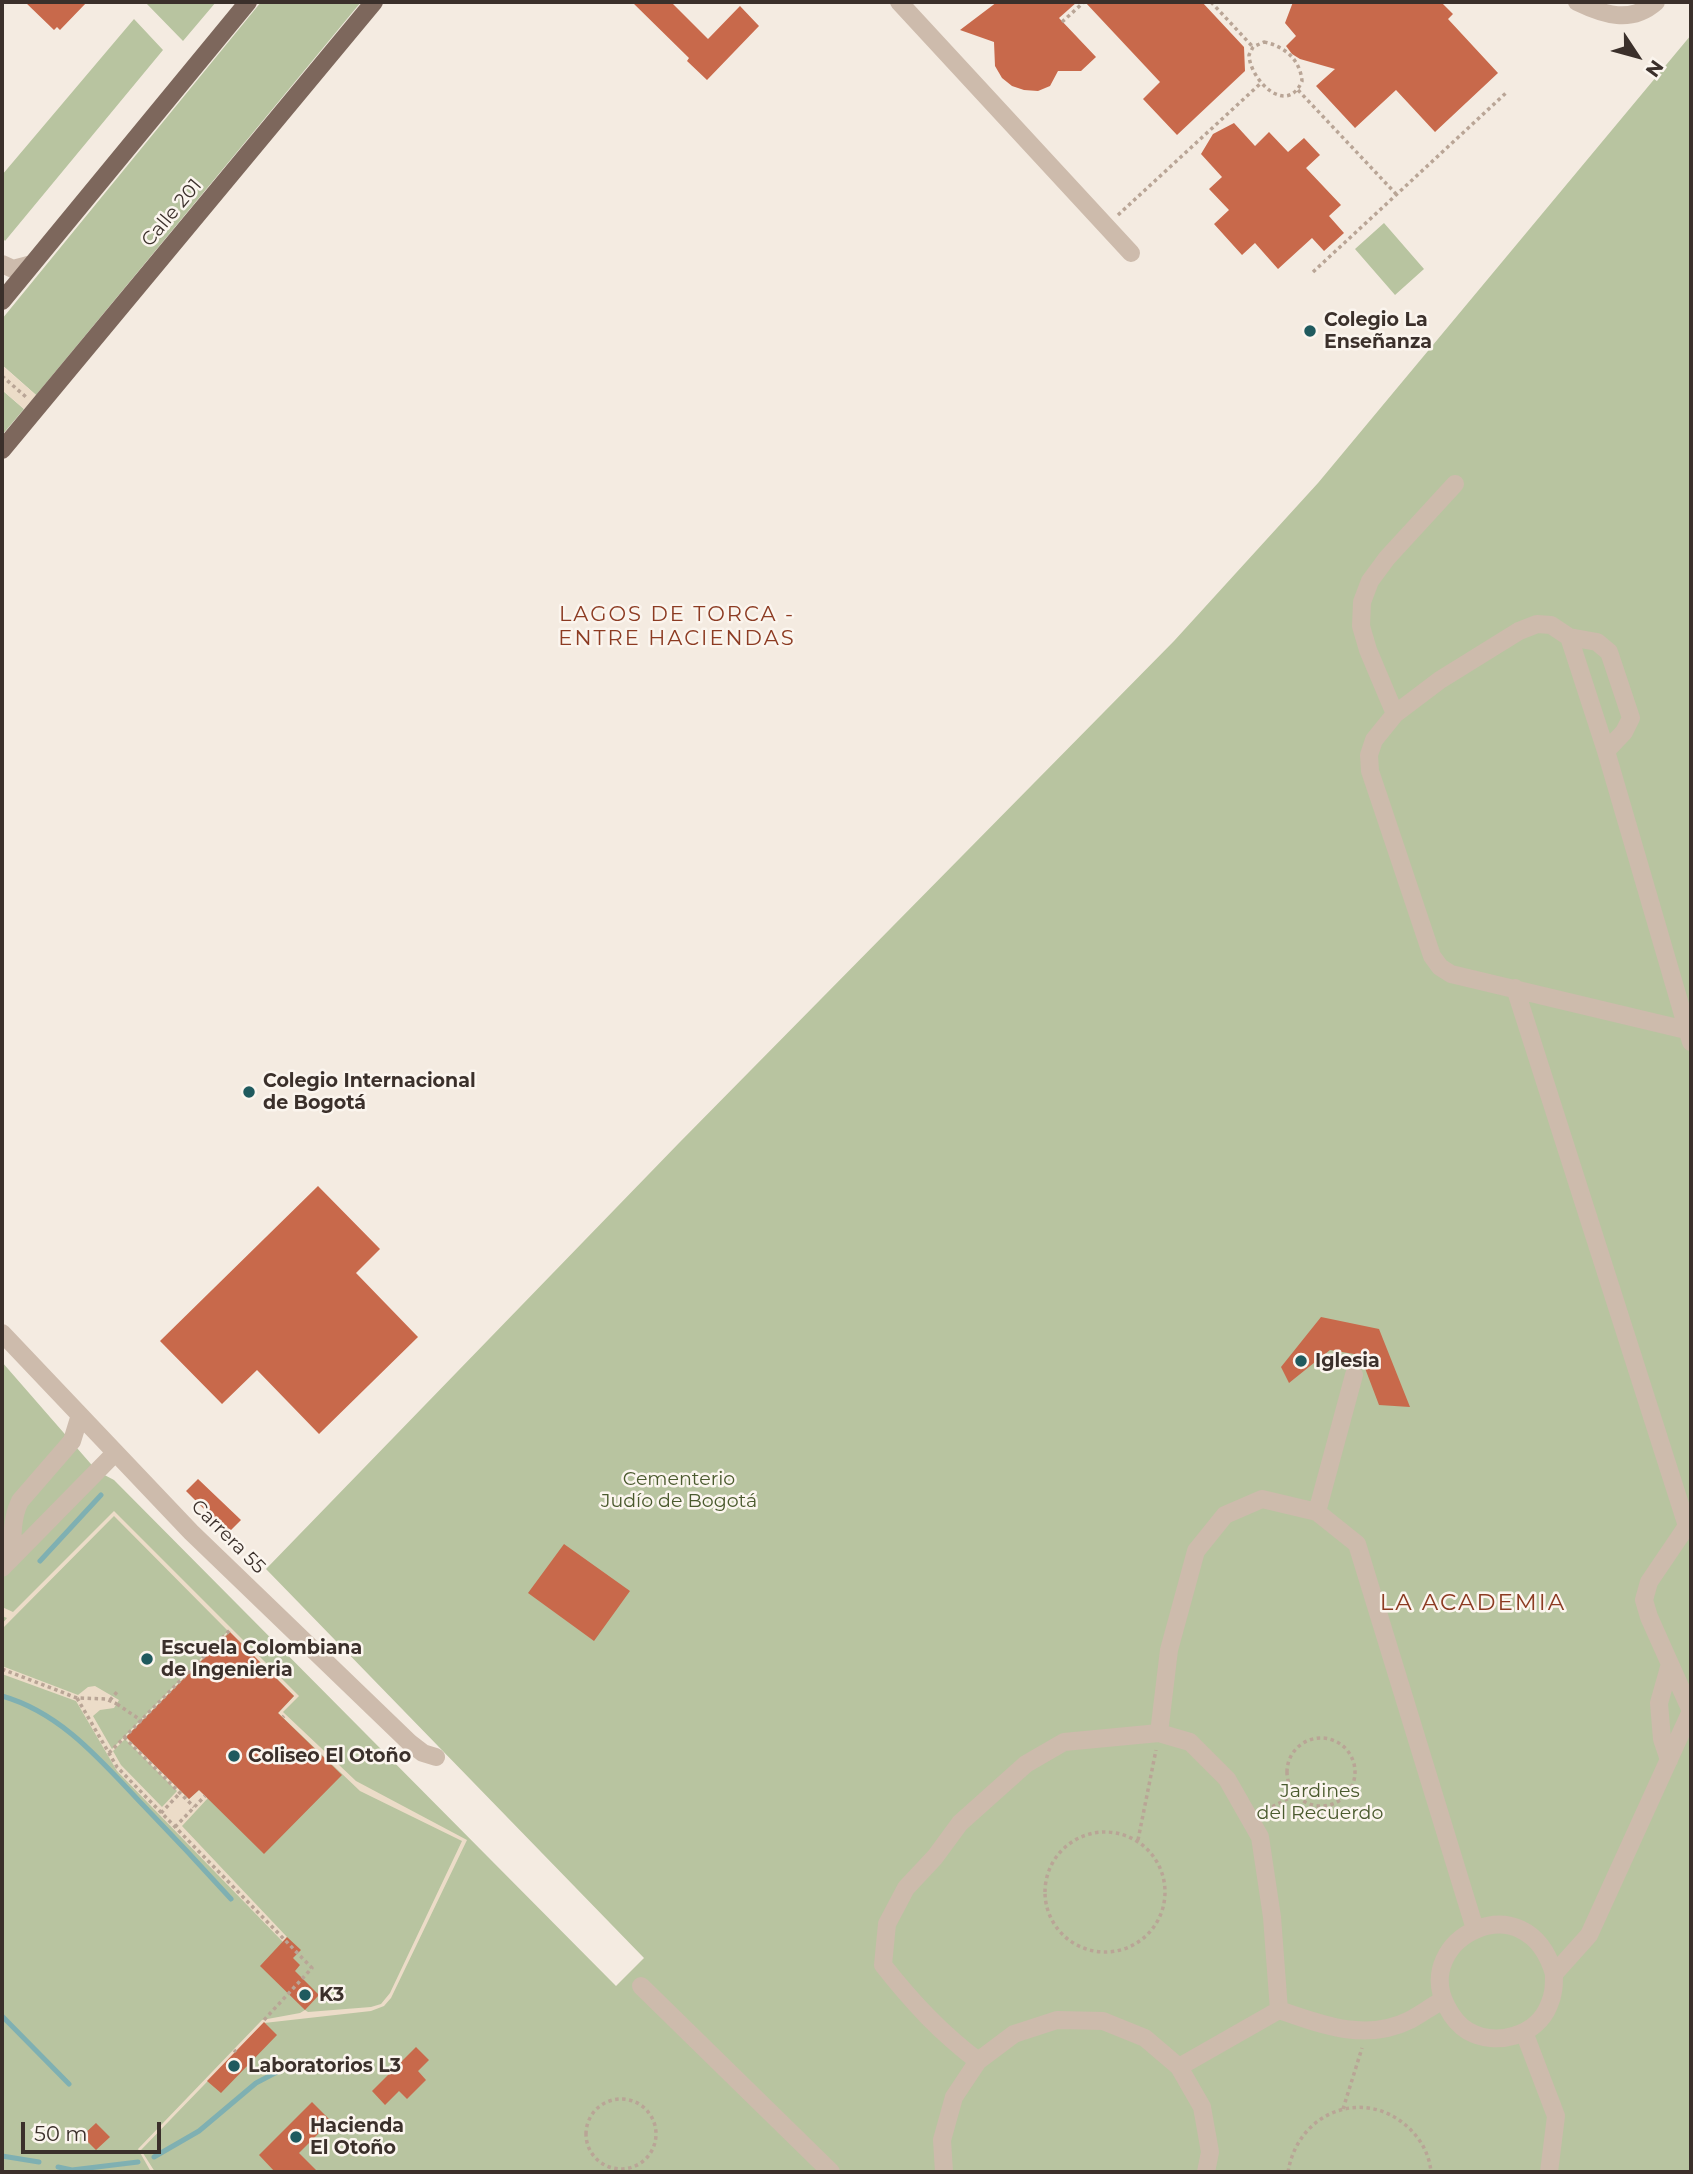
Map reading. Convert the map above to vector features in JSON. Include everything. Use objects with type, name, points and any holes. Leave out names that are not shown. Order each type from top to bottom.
[{"type":"main road","points":[[2,301],[248,2]]},
{"type":"main road","name":"Calle 201","points":[[2,450],[374,2]]},
{"type":"street","points":[[899,2],[1131,253]]},
{"type":"street","points":[[1577,2],[1616,17],[1635,15],[1656,2]]},
{"type":"street","points":[[2,264],[13,269],[32,264]]},
{"type":"street","points":[[1395,714],[1367,650],[1361,625],[1362,603],[1370,581],[1387,558],[1455,484]]},
{"type":"street","points":[[1606,751],[1625,732],[1631,718],[1609,652],[1597,642],[1570,637],[1551,625],[1537,624],[1519,631],[1440,680],[1395,714],[1374,740],[1369,755],[1370,771],[1432,956],[1440,967],[1451,974],[1515,988],[1689,1036]]},
{"type":"street","points":[[1570,637],[1689,1036]]},
{"type":"street","points":[[1515,988],[1690,1525],[1649,1582],[1644,1600],[1691,1711],[1589,1935],[1554,1973]]},
{"type":"street","name":"Carrera 55","points":[[2,1333],[191,1532],[410,1743],[423,1753],[436,1757]]},
{"type":"street","points":[[1317,1511],[1354,1375]]},
{"type":"street","points":[[8,1561],[15,1511],[20,1501],[72,1441],[80,1415]]},
{"type":"street","points":[[8,1561],[116,1453]]},
{"type":"street","points":[[1159,1733],[1169,1650],[1196,1551],[1225,1515],[1262,1499],[1317,1511],[1357,1544],[1475,1929]]},
{"type":"street","points":[[1669,1760],[1662,1739],[1659,1703],[1670,1664]]},
{"type":"street","points":[[978,2061],[946,2037],[883,1965],[887,1924],[906,1888],[935,1857],[960,1822],[1026,1764],[1065,1742],[1159,1733],[1190,1742],[1227,1779],[1259,1837],[1268,1890],[1279,2010]]},
{"type":"street","points":[[1492,1925],[1510,1925],[1526,1931],[1539,1942],[1549,1957],[1554,1973],[1554,1991],[1548,2008],[1538,2022],[1524,2032],[1505,2039],[1485,2038],[1467,2031],[1452,2017],[1443,2000],[1440,1983],[1446,1958],[1460,1938],[1475,1929],[1492,1925]]},
{"type":"street","points":[[641,1986],[831,2172]]},
{"type":"street","points":[[1179,2067],[1279,2010],[1322,2025],[1367,2032],[1409,2020],[1443,2000]]},
{"type":"street","points":[[944,2172],[942,2140],[954,2098],[978,2061],[1014,2034],[1057,2020],[1103,2021],[1145,2038],[1179,2067],[1202,2107],[1210,2152],[1206,2172]]},
{"type":"street","points":[[1524,2032],[1556,2116],[1549,2172]]},
{"type":"path","points":[[1062,22],[1084,2]]},
{"type":"path","points":[[1211,2],[1253,47]]},
{"type":"path","points":[[1264,42],[1274,44],[1291,55],[1302,76],[1298,90],[1288,95],[1277,95],[1261,83],[1250,64],[1249,55],[1253,47],[1264,42]]},
{"type":"path","points":[[1106,226],[1261,83]]},
{"type":"path","points":[[1298,90],[1397,195]]},
{"type":"path","points":[[1313,272],[1507,92]]},
{"type":"path","points":[[2,376],[30,400]]},
{"type":"path","points":[[108,1753],[230,1630]]},
{"type":"path","points":[[2,1670],[77,1698],[110,1700],[141,1721]]},
{"type":"path","points":[[110,1700],[117,1692]]},
{"type":"path","points":[[77,1698],[117,1767],[312,1968],[264,2020]]},
{"type":"path","points":[[1138,1840],[1159,1733]]},
{"type":"path","points":[[124,1737],[194,1807]]},
{"type":"path","points":[[1324,1738],[1345,1747],[1355,1766],[1351,1788],[1345,1797],[1325,1807],[1314,1806],[1295,1796],[1286,1774],[1293,1752],[1301,1744],[1324,1738]]},
{"type":"path","points":[[161,1813],[180,1793]]},
{"type":"path","points":[[175,1827],[205,1796]]},
{"type":"path","points":[[1249,1818],[1295,1796]]},
{"type":"path","points":[[1100,1831],[1120,1833],[1138,1840],[1153,1854],[1162,1871],[1166,1891],[1163,1910],[1153,1928],[1139,1942],[1120,1950],[1100,1952],[1081,1947],[1065,1936],[1052,1921],[1046,1902],[1046,1882],[1052,1863],[1065,1848],[1081,1836],[1100,1831]]},
{"type":"path","points":[[1343,2109],[1367,2032]]},
{"type":"path","points":[[619,2099],[641,2104],[649,2112],[657,2133],[650,2155],[642,2163],[620,2171],[598,2162],[590,2153],[586,2142],[589,2118],[607,2101],[619,2099]]},
{"type":"path","points":[[1288,2172],[1291,2156],[1303,2135],[1320,2118],[1343,2109],[1366,2107],[1389,2113],[1408,2126],[1423,2144],[1431,2172]]},
{"type":"green space","points":[[145,2],[216,2],[183,41]]},
{"type":"green space","points":[[261,2],[361,2],[36,395],[2,365],[2,319]]},
{"type":"green space","points":[[134,19],[163,50],[5,241],[2,237],[2,175]]},
{"type":"green space","points":[[1691,35],[1691,2172],[2,2172],[2,1362],[97,1471],[114,1480],[616,1986],[644,1958],[266,1569],[679,1143],[1174,641],[1318,483]]},
{"type":"green space","points":[[1384,223],[1424,269],[1395,295],[1355,249]]},
{"type":"green space","points":[[2,390],[24,409],[2,435]]},
{"type":"shaded area","points":[[2,365],[36,395],[24,409],[2,390]]},
{"type":"shaded area","points":[[114,1511],[299,1696],[283,1712],[356,1781],[467,1840],[391,1998],[384,2006],[371,2011],[264,2023],[141,2150],[155,2172],[151,2172],[138,2149],[262,2020],[305,2010],[308,2012],[381,2004],[390,1993],[462,1841],[360,1791],[278,1713],[294,1696],[229,1632],[126,1737],[189,1799],[199,1790],[208,1798],[182,1826],[287,1937],[283,1942],[117,1771],[76,1701],[2,1674],[2,1666],[78,1695],[88,1687],[95,1686],[119,1700],[114,1708],[100,1710],[93,1716],[112,1749],[228,1631],[114,1516],[2,1629],[7,1618],[2,1616],[2,1607],[13,1612]],"holes":[[[125,1739],[177,1791],[162,1807],[121,1765],[113,1751]]]},
{"type":"building","points":[[25,2],[87,2],[60,30],[57,27],[54,30]]},
{"type":"building","points":[[632,2],[671,2],[708,39],[740,6],[759,26],[707,80],[687,61],[689,58]]},
{"type":"building","points":[[997,2],[1077,2],[1059,18],[1096,57],[1081,71],[1058,71],[1050,86],[1038,91],[1012,86],[1002,78],[995,66],[994,42],[960,30]]},
{"type":"building","points":[[1085,2],[1202,2],[1244,47],[1245,71],[1177,135],[1143,99],[1160,82]]},
{"type":"building","points":[[1293,2],[1441,2],[1453,14],[1448,19],[1498,73],[1435,132],[1396,90],[1355,128],[1316,86],[1335,69],[1300,59],[1286,46],[1296,36],[1285,23]]},
{"type":"building","points":[[1234,123],[1255,146],[1269,132],[1288,152],[1304,138],[1320,155],[1306,168],[1341,205],[1329,216],[1344,233],[1324,251],[1312,238],[1278,269],[1255,243],[1242,255],[1214,224],[1229,210],[1209,189],[1222,177],[1201,154],[1213,134]]},
{"type":"building","points":[[318,1186],[380,1249],[356,1273],[418,1337],[319,1434],[257,1370],[222,1404],[160,1341]]},
{"type":"building","name":"Iglesia","points":[[1321,1317],[1379,1329],[1410,1407],[1379,1405],[1360,1355],[1330,1350],[1289,1383],[1281,1367]]},
{"type":"building","points":[[198,1479],[241,1520],[228,1533],[186,1491]]},
{"type":"building","points":[[564,1544],[630,1591],[594,1641],[528,1593]]},
{"type":"building","name":"Coliseo El Otoño","points":[[230,1632],[294,1696],[278,1713],[342,1775],[264,1854],[199,1790],[189,1799],[126,1737]]},
{"type":"building","points":[[287,1937],[301,1950],[293,1958],[300,1965],[295,1971],[319,1995],[305,2010],[260,1966]]},
{"type":"building","name":"Laboratorios L3","points":[[264,2022],[277,2035],[221,2093],[207,2081]]},
{"type":"building","points":[[416,2047],[429,2060],[418,2071],[426,2080],[407,2099],[399,2091],[385,2105],[372,2091]]},
{"type":"building","name":"Hacienda El Otoño","points":[[312,2102],[331,2121],[299,2153],[318,2172],[275,2172],[259,2155]]},
{"type":"building","points":[[96,2123],[110,2137],[96,2150],[82,2136]]},
{"type":"waterway","points":[[40,1561],[101,1495]]},
{"type":"waterway","points":[[2,1696],[44,1714],[80,1741],[231,1899]]},
{"type":"waterway","points":[[2,2016],[69,2084]]},
{"type":"waterway","points":[[154,2157],[199,2131],[256,2083],[298,2061]]},
{"type":"waterway","points":[[2,2156],[39,2162]]},
{"type":"waterway","points":[[58,2167],[72,2170],[138,2162]]},
{"type":"place","name":"Colegio La Enseñanza","points":[[1310,331]]},
{"type":"place","name":"Colegio Internacional de Bogotá","points":[[249,1092]]},
{"type":"place","name":"Iglesia","points":[[1301,1361]]},
{"type":"place","name":"Escuela Colombiana de Ingenieria","points":[[147,1659]]},
{"type":"place","name":"Coliseo El Otoño","points":[[234,1756]]},
{"type":"place","name":"K3","points":[[305,1995]]},
{"type":"place","name":"Laboratorios L3","points":[[234,2066]]},
{"type":"place","name":"Hacienda El Otoño","points":[[296,2137]]},
{"type":"district","name":"LAGOS DE TORCA - ENTRE HACIENDAS","points":[[677,627]]},
{"type":"district","name":"LA ACADEMIA","points":[[1473,1603]]},
{"type":"park label","name":"Cementerio Judío de Bogotá","points":[[679,1490]]},
{"type":"park label","name":"Jardines del Recuerdo","points":[[1320,1802]]}]
